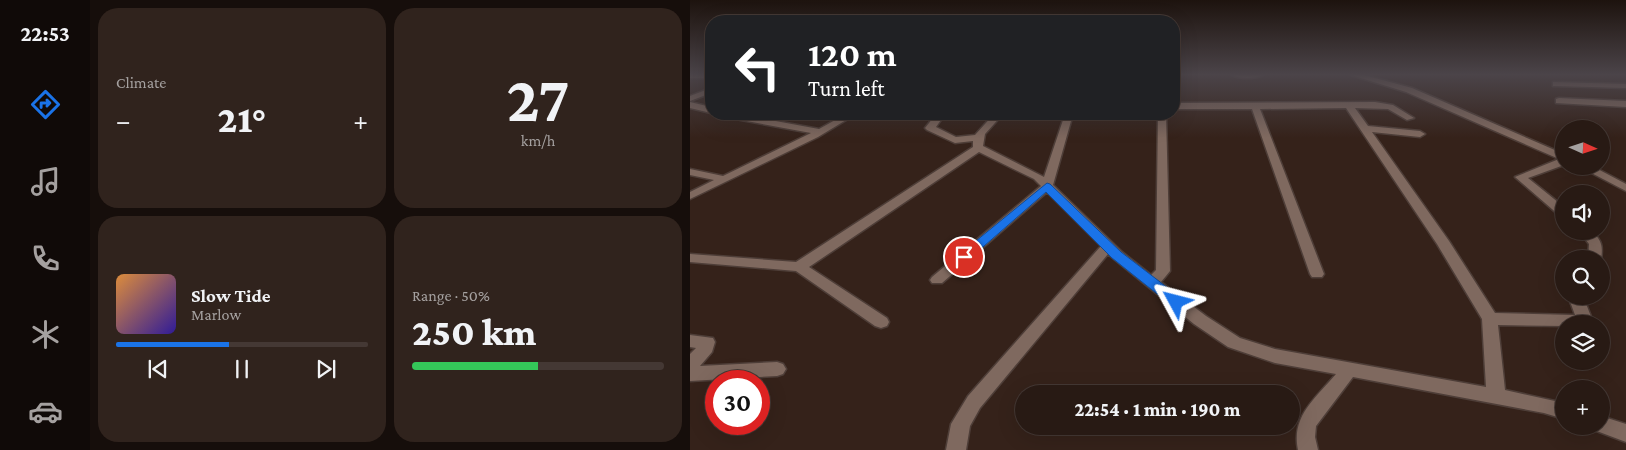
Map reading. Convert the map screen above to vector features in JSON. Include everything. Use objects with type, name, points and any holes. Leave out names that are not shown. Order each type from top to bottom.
[{"type":"street","points":[[1422,96],[1555,156]]},
{"type":"street","points":[[1559,101],[1626,104]]},
{"type":"street","points":[[690,105],[705,109]]},
{"type":"street","points":[[1180,106],[1383,106],[1410,118]]},
{"type":"street","points":[[1349,106],[1444,244],[1490,319],[1496,396]]},
{"type":"street","points":[[1256,107],[1317,274]]},
{"type":"street","points":[[764,120],[820,132]]},
{"type":"street","points":[[690,196],[841,120]]},
{"type":"street","points":[[937,120],[930,128],[951,139],[979,142],[1038,177],[1108,246],[1200,320],[1234,343],[1276,356],[1544,405],[1555,409]]},
{"type":"street","points":[[799,267],[979,142],[984,129],[993,120]]},
{"type":"street","points":[[937,280],[1047,186],[1066,120]]},
{"type":"street","points":[[1152,282],[1163,271],[1162,120]]},
{"type":"street","points":[[1365,129],[1420,134]]},
{"type":"street","points":[[1555,163],[1520,177],[1555,206]]},
{"type":"street","points":[[690,172],[724,179]]},
{"type":"street","points":[[1601,175],[1626,188]]},
{"type":"street","points":[[956,450],[961,424],[974,402],[1108,246]]},
{"type":"street","points":[[690,258],[799,267],[880,322]]},
{"type":"street","points":[[1490,319],[1577,321],[1584,318],[1579,305]]},
{"type":"street","points":[[690,341],[707,342],[706,347],[690,366]]},
{"type":"street","points":[[690,374],[777,369]]},
{"type":"street","points":[[1308,450],[1305,437],[1307,423],[1350,369]]},
{"type":"street","points":[[1610,427],[1626,433]]},
{"type":"route","points":[[964,257],[1047,186],[1117,255],[1176,302]]}]
